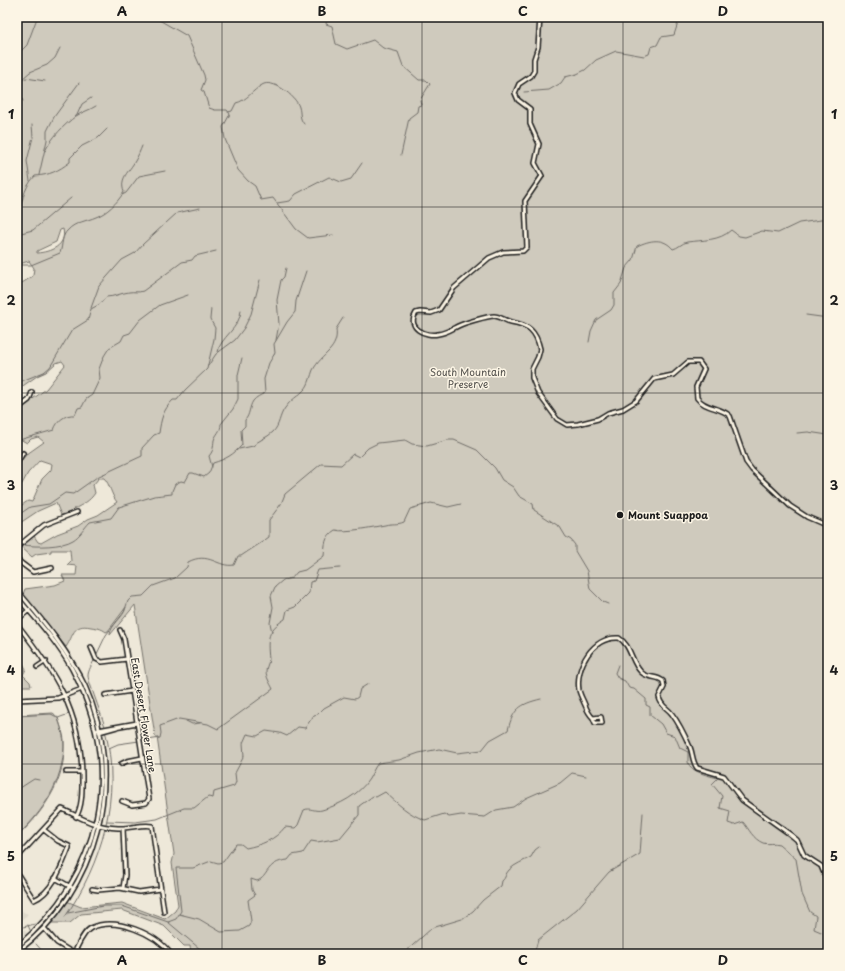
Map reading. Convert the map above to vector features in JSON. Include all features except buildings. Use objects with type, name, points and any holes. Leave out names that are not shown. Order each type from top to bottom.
[{"type":"street","points":[[540,17],[538,47],[534,59],[533,73],[521,82],[515,91],[516,98],[531,111],[530,124],[539,144],[534,160],[542,176],[525,201],[527,214],[525,227],[527,247],[523,251],[503,252],[487,259],[454,288],[439,310],[431,313],[416,313],[414,318],[416,327],[423,333],[437,335],[464,324],[494,316],[508,322],[525,325],[532,331],[540,349],[531,372],[534,385],[557,419],[562,423],[569,425],[594,420],[623,409],[636,401],[654,379],[673,375],[688,362],[699,362],[703,365],[704,371],[696,386],[697,398],[702,403],[730,416],[749,466],[790,506],[807,517],[828,526]]},
{"type":"street","points":[[17,409],[29,400],[32,392]]},
{"type":"street","points":[[17,463],[23,453]]},
{"type":"street","points":[[17,547],[44,525],[77,512]]},
{"type":"street","points":[[17,560],[33,572],[52,568]]},
{"type":"street","points":[[17,590],[61,651],[81,689],[99,731]]},
{"type":"street","points":[[17,597],[30,609],[61,644],[85,687],[99,731],[99,753],[102,783],[97,825],[89,858],[74,889],[44,928],[18,950]]},
{"type":"street","points":[[17,620],[30,609]]},
{"type":"street","points":[[17,624],[46,661],[65,696],[78,736],[82,772],[81,796],[79,811],[76,817]]},
{"type":"street","name":"East Desert Flower Lane","points":[[120,630],[124,638],[149,802],[132,805],[122,801]]},
{"type":"street","points":[[594,718],[588,710],[580,692],[581,670],[590,651],[596,644],[605,639],[619,638],[630,651],[634,663],[640,671],[647,677],[658,678],[664,681],[664,687],[659,697],[660,701],[663,707],[672,714],[690,747],[693,762],[697,768],[724,776],[742,800],[792,835],[797,840],[804,855],[821,866],[828,883]]},
{"type":"street","points":[[91,646],[96,660],[102,662],[127,658]]},
{"type":"street","points":[[37,667],[46,661]]},
{"type":"street","points":[[17,700],[51,699],[65,696],[85,687]]},
{"type":"street","points":[[105,695],[132,691]]},
{"type":"street","points":[[99,731],[137,723]]},
{"type":"street","points":[[121,764],[127,761],[142,758]]},
{"type":"street","points":[[66,772],[82,772]]},
{"type":"street","points":[[17,858],[62,809],[76,817],[97,825],[122,828],[152,826],[164,912]]},
{"type":"street","points":[[18,950],[40,926],[70,887],[85,857],[97,825]]},
{"type":"street","points":[[122,828],[126,875],[123,888]]},
{"type":"street","points":[[17,873],[34,900],[46,891],[55,878],[69,846],[58,841],[44,830]]},
{"type":"street","points":[[55,878],[74,889]]},
{"type":"street","points":[[92,889],[123,888],[139,892],[160,889]]},
{"type":"street","points":[[40,926],[44,928],[57,943],[74,954],[85,934],[92,928],[122,925],[158,940],[171,954]]},
{"type":"street","points":[[18,950],[25,954]]},
{"type":"shaded area","points":[[17,901],[23,912],[28,914],[19,923],[29,935],[17,945]]},
{"type":"green space","name":"South Mountain Preserve","points":[[17,17],[828,17],[828,954],[191,954],[190,946],[184,946],[164,926],[122,910],[81,914],[70,923],[46,923],[64,900],[81,907],[122,903],[165,919],[175,911],[178,905],[172,863],[174,854],[157,737],[155,736],[135,605],[110,635],[112,628],[123,615],[126,607],[108,631],[106,632],[101,629],[85,626],[80,627],[74,631],[66,647],[23,594],[25,589],[55,585],[65,581],[62,575],[76,575],[77,566],[67,565],[71,561],[70,550],[51,550],[51,552],[36,554],[32,557],[21,547],[34,536],[38,542],[41,543],[57,534],[78,526],[117,502],[106,480],[104,478],[99,478],[93,485],[95,493],[93,496],[71,512],[61,515],[56,503],[38,511],[17,525],[17,508],[28,501],[32,502],[42,479],[51,470],[52,464],[40,460],[28,473],[22,484],[17,483],[17,465],[27,454],[44,442],[38,437],[31,439],[27,443],[18,438],[17,427],[19,425],[17,422],[17,411],[46,389],[65,365],[62,361],[56,363],[46,372],[37,376],[17,390],[17,286],[33,276],[34,268],[29,261],[19,264],[17,262]],"holes":[[[63,229],[64,235],[60,244],[56,247],[37,253],[37,251],[56,242],[60,230]]]},
{"type":"green space","points":[[17,652],[26,669],[23,675],[30,682],[31,686],[17,686]]},
{"type":"green space","points":[[53,713],[60,723],[64,746],[60,776],[46,803],[17,837],[17,715]]},
{"type":"waterway","points":[[154,17],[187,36],[204,75],[205,80],[201,90],[204,92],[209,108],[215,110],[227,110],[230,114],[223,127],[225,139],[238,170],[255,186],[261,200],[273,198],[296,229],[308,238],[333,235]]},
{"type":"waterway","points":[[327,17],[326,24],[332,26],[336,44],[347,49],[373,40],[383,48],[398,52],[403,66],[419,80],[426,80],[430,84],[420,100],[421,105],[418,106],[417,112],[409,118],[401,155]]},
{"type":"waterway","points":[[524,92],[549,90],[561,83],[565,77],[585,70],[596,60],[616,51],[644,56],[649,54],[651,47],[657,45],[661,37],[674,35],[680,17]]},
{"type":"waterway","points":[[17,55],[27,45],[37,18]]},
{"type":"waterway","points":[[22,79],[30,72],[47,65],[55,58],[60,48]]},
{"type":"waterway","points":[[17,82],[26,78],[45,81]]},
{"type":"waterway","points":[[39,175],[47,140],[47,131],[54,117],[79,83]]},
{"type":"waterway","points":[[228,112],[232,111],[236,103],[240,102],[266,83],[277,86],[289,93],[299,107],[302,122],[304,124]]},
{"type":"waterway","points":[[17,87],[23,101]]},
{"type":"waterway","points":[[77,115],[82,104],[91,98]]},
{"type":"waterway","points":[[45,151],[55,136],[67,123],[76,116],[96,106]]},
{"type":"waterway","points":[[30,181],[27,161],[33,137],[32,125]]},
{"type":"waterway","points":[[17,220],[25,191],[35,176],[50,174],[62,168],[70,162],[70,158],[82,146],[98,138],[107,129]]},
{"type":"waterway","points":[[17,265],[31,265],[60,253],[64,235],[71,227],[100,215],[112,207],[124,192],[123,183],[125,175],[136,159],[142,146]]},
{"type":"waterway","points":[[277,203],[290,201],[296,194],[329,177],[341,182],[351,179],[362,163]]},
{"type":"waterway","points":[[122,195],[126,193],[139,176],[165,171]]},
{"type":"waterway","points":[[17,234],[33,230],[71,198]]},
{"type":"waterway","points":[[91,308],[99,286],[122,260],[135,253],[177,213],[200,208]]},
{"type":"waterway","points":[[589,342],[591,331],[596,320],[611,310],[614,305],[614,293],[621,284],[626,268],[633,260],[637,246],[651,241],[661,241],[673,249],[677,248],[683,243],[716,238],[727,234],[731,230],[739,236],[745,237],[762,231],[778,233],[799,223],[828,219]]},
{"type":"waterway","points":[[17,383],[44,372],[50,367],[72,330],[88,320],[91,309],[100,304],[106,297],[129,292],[143,291],[182,262],[192,260],[195,256],[216,251]]},
{"type":"waterway","points":[[276,340],[279,324],[277,300],[281,280],[284,277],[286,268]]},
{"type":"waterway","points":[[24,545],[49,546],[62,544],[73,540],[90,522],[111,518],[119,507],[154,496],[172,494],[175,484],[181,481],[185,482],[190,473],[204,477],[209,473],[213,463],[229,456],[239,448],[242,445],[241,430],[245,426],[245,420],[248,416],[252,403],[256,398],[265,393],[264,379],[269,363],[275,353],[274,344],[287,322],[295,312],[296,301],[306,271]]},
{"type":"waterway","points":[[208,366],[216,354],[235,340],[244,328],[251,314],[260,280]]},
{"type":"waterway","points":[[17,447],[19,440],[54,430],[62,419],[75,415],[78,408],[82,407],[86,399],[92,395],[100,378],[99,369],[109,348],[121,341],[124,335],[130,333],[140,320],[160,305],[188,295]]},
{"type":"waterway","points":[[17,516],[30,507],[49,504],[65,493],[73,494],[97,477],[142,456],[142,448],[154,435],[159,433],[163,415],[167,407],[173,400],[177,400],[185,390],[207,369],[215,328],[210,319],[211,309]]},
{"type":"waterway","points":[[218,352],[222,342],[238,322],[241,310]]},
{"type":"waterway","points":[[806,315],[828,318]]},
{"type":"waterway","points":[[239,449],[253,446],[271,434],[275,429],[285,408],[303,391],[309,383],[313,370],[332,347],[335,342],[336,329],[343,318]]},
{"type":"waterway","points":[[212,467],[209,456],[213,450],[214,440],[221,424],[233,409],[238,399],[238,375],[242,358]]},
{"type":"waterway","points":[[797,433],[808,432],[828,435]]},
{"type":"waterway","points":[[96,656],[106,635],[124,612],[128,601],[132,597],[143,596],[153,586],[175,578],[187,567],[188,562],[195,559],[202,558],[223,564],[234,565],[238,556],[241,556],[269,537],[269,520],[281,504],[285,494],[321,464],[341,465],[353,454],[359,457],[368,448],[378,443],[405,440],[412,444],[427,446],[448,440],[454,440],[477,450],[495,468],[502,480],[513,487],[519,496],[533,504],[534,510],[560,527],[566,537],[575,545],[575,551],[587,571],[590,589],[603,602],[608,604]]},
{"type":"waterway","points":[[272,632],[270,623],[273,607],[271,596],[275,587],[283,580],[292,578],[297,572],[305,570],[324,556],[327,538],[335,530],[352,530],[401,523],[404,522],[410,509],[431,503],[448,507],[461,504]]},
{"type":"waterway","points":[[142,741],[160,738],[160,726],[179,719],[208,724],[218,729],[273,689],[267,678],[266,671],[269,659],[268,640],[272,631],[285,619],[287,610],[295,607],[309,593],[310,582],[314,581],[318,570],[340,568]]},
{"type":"waterway","points":[[95,659],[89,670],[88,676],[105,727]]},
{"type":"waterway","points":[[618,665],[615,673],[618,678],[625,681],[629,688],[634,689],[646,699],[646,705],[650,707],[650,715],[661,724],[666,733],[675,736],[680,748],[688,752],[688,762],[692,768],[701,773],[718,778],[712,784],[722,796],[720,808],[730,811],[728,823],[734,825],[743,822],[760,841],[765,844],[779,844],[796,859],[802,894],[810,912],[816,916],[814,929],[828,935]]},
{"type":"waterway","points":[[107,821],[135,822],[157,819],[184,808],[194,808],[208,797],[213,798],[214,792],[234,786],[236,782],[235,773],[244,756],[243,743],[247,734],[257,736],[266,731],[280,733],[287,736],[298,727],[305,728],[314,715],[318,714],[324,708],[344,697],[355,699],[358,697],[360,689],[368,684]]},
{"type":"waterway","points":[[168,922],[176,919],[181,911],[176,868],[193,868],[211,861],[218,863],[223,862],[236,844],[241,844],[246,848],[252,847],[272,839],[285,827],[295,828],[298,825],[304,810],[322,810],[342,802],[354,795],[365,785],[378,763],[399,760],[419,753],[439,749],[457,753],[482,750],[490,740],[508,730],[512,717],[518,708],[541,699]]},
{"type":"waterway","points":[[17,716],[51,714],[57,717]]},
{"type":"waterway","points":[[17,836],[35,817],[56,784],[63,759],[64,745],[58,718],[69,714]]},
{"type":"waterway","points":[[186,721],[192,724],[200,723]]},
{"type":"waterway","points":[[65,917],[89,874],[98,852],[105,828],[110,804],[111,779],[110,755],[105,730]]},
{"type":"waterway","points":[[109,748],[118,744],[139,741]]},
{"type":"waterway","points":[[179,914],[199,919],[221,932],[240,931],[249,926],[251,921],[248,900],[255,895],[252,890],[251,879],[257,881],[264,876],[271,866],[281,861],[288,860],[292,855],[303,853],[311,841],[317,842],[340,838],[359,815],[359,806],[373,796],[376,797],[385,792],[408,812],[425,820],[444,814],[449,817],[461,815],[485,817],[496,810],[513,807],[526,798],[560,783],[572,773],[586,776]]},
{"type":"waterway","points":[[17,790],[34,779],[39,780]]},
{"type":"waterway","points":[[534,954],[538,940],[577,909],[609,872],[640,854],[643,813]]},
{"type":"waterway","points":[[403,954],[432,928],[462,919],[473,911],[483,900],[501,886],[502,881],[509,870],[531,857],[535,850],[539,847]]},
{"type":"waterway","points":[[68,913],[103,906],[122,906],[168,922],[206,954]]},
{"type":"waterway","points":[[23,927],[35,924]]},
{"type":"waterway","points":[[28,925],[30,930]]},
{"type":"waterway","points":[[36,944],[45,954]]},
{"type":"waterway","points":[[827,954],[825,949],[828,944]]},
{"type":"place","name":"Mount Suappoa","points":[[620,515]]}]
